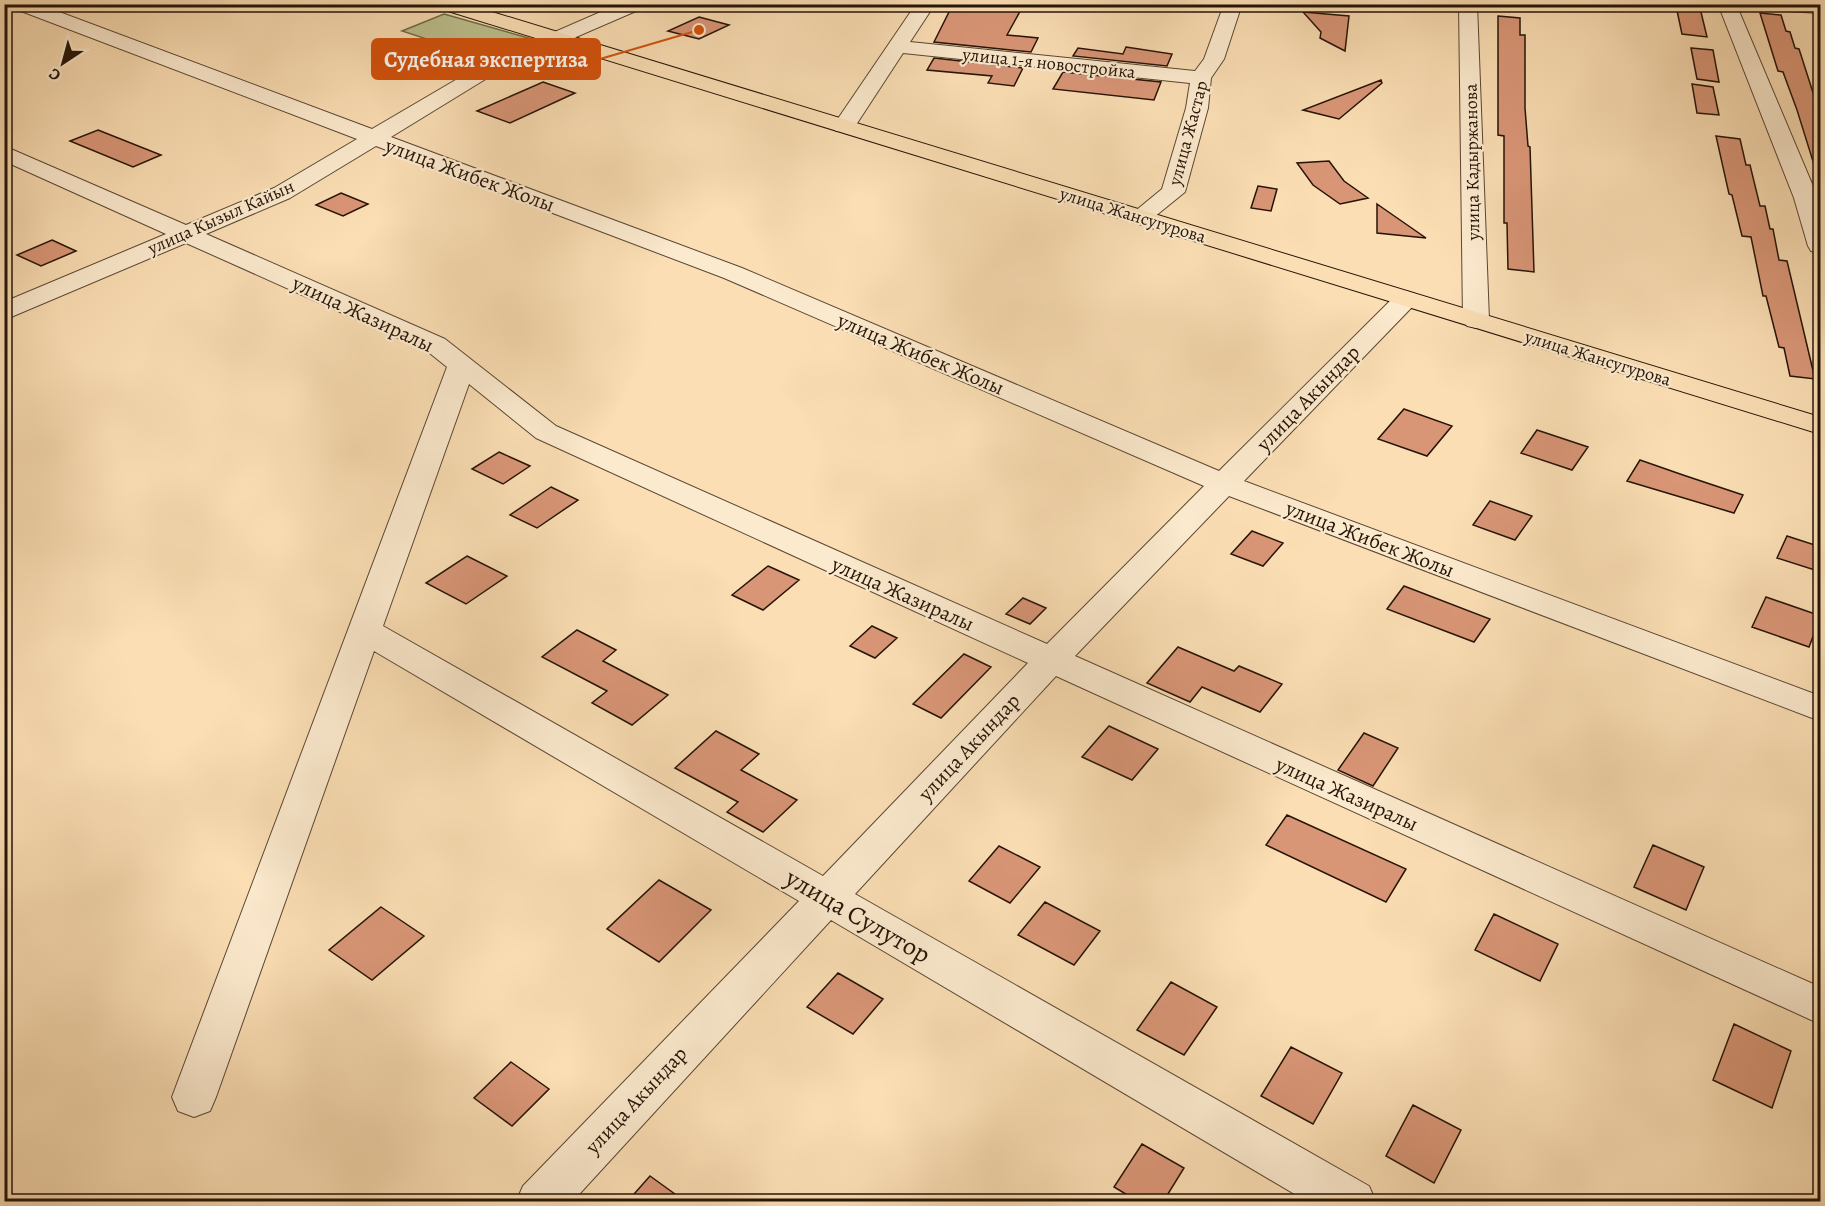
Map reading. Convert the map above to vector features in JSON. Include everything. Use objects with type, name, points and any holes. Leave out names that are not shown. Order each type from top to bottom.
[{"type":"main road","name":"улица Жансугурова","points":[[446,4],[1821,426]]},
{"type":"street","name":"улица Жибек Жолы","points":[[20,4],[733,273],[1224,484],[1821,709]]},
{"type":"street","name":"улица Кызыл Кайын","points":[[4,312],[282,193],[495,64],[636,4]]},
{"type":"street","points":[[844,126],[926,4]]},
{"type":"street","name":"улица Жастар","points":[[1140,217],[1173,192],[1197,108],[1200,78],[1214,59],[1233,4]]},
{"type":"street","name":"улица Кадыржанова","points":[[1468,4],[1476,320]]},
{"type":"street","points":[[1727,4],[1813,199],[1821,246]]},
{"type":"street","points":[[1770,4],[1821,8]]},
{"type":"street","name":"улица 1-я новостройка","points":[[897,47],[1200,78]]},
{"type":"street","name":"улица Жазиралы","points":[[4,153],[436,345],[546,432],[1050,661],[1821,1006]]},
{"type":"street","name":"улица Акындар","points":[[540,1202],[1050,661],[1406,299]]},
{"type":"street","points":[[194,1097],[461,367]]},
{"type":"street","name":"улица Сулутор","points":[[364,630],[1352,1202]]},
{"type":"green space","points":[[444,14],[539,41],[494,61],[402,31]]},
{"type":"building","points":[[953,4],[1024,4],[1007,35],[1038,38],[1031,52],[934,42]]},
{"type":"building","points":[[1676,6],[1700,8],[1707,37],[1682,34]]},
{"type":"building","points":[[1303,12],[1349,16],[1345,51],[1320,38],[1321,32]]},
{"type":"building","points":[[1760,13],[1781,15],[1795,48],[1799,49],[1817,105],[1821,105],[1821,170],[1816,171],[1797,110],[1783,72],[1778,71]]},
{"type":"building","points":[[1498,16],[1520,18],[1520,35],[1525,35],[1525,108],[1528,146],[1530,147],[1534,272],[1508,269],[1507,223],[1504,223],[1504,136],[1498,135]]},
{"type":"building","points":[[699,17],[729,25],[699,39],[668,31]]},
{"type":"building","points":[[1126,47],[1172,54],[1167,66],[1073,56],[1078,48],[1123,54]]},
{"type":"building","points":[[1691,48],[1713,50],[1719,82],[1697,79]]},
{"type":"building","points":[[934,58],[1023,68],[1014,86],[988,83],[992,76],[927,70]]},
{"type":"building","points":[[1063,72],[1161,82],[1154,100],[1053,89]]},
{"type":"building","points":[[1381,80],[1382,83],[1339,119],[1303,110]]},
{"type":"building","points":[[543,82],[575,93],[510,123],[477,111]]},
{"type":"building","points":[[1692,84],[1713,87],[1719,115],[1697,113]]},
{"type":"building","points":[[98,130],[161,155],[133,167],[70,141]]},
{"type":"building","points":[[1716,136],[1740,139],[1746,165],[1750,165],[1760,206],[1765,206],[1770,229],[1773,229],[1779,260],[1787,261],[1815,379],[1790,376],[1784,348],[1779,347],[1766,296],[1763,296],[1751,237],[1742,236],[1732,195],[1729,194]]},
{"type":"building","points":[[1329,161],[1344,181],[1368,198],[1340,204],[1313,185],[1297,163]]},
{"type":"building","points":[[1258,186],[1277,189],[1271,211],[1251,208]]},
{"type":"building","points":[[341,193],[368,204],[343,216],[316,205]]},
{"type":"building","points":[[1377,204],[1426,238],[1377,233]]},
{"type":"building","points":[[52,240],[76,251],[41,266],[17,255]]},
{"type":"building","points":[[1404,409],[1452,426],[1427,456],[1378,439]]},
{"type":"building","points":[[1537,430],[1588,447],[1572,470],[1521,453]]},
{"type":"building","points":[[499,452],[530,466],[503,484],[472,469]]},
{"type":"building","points":[[1640,460],[1743,495],[1734,513],[1627,481]]},
{"type":"building","points":[[551,487],[578,500],[537,528],[510,515]]},
{"type":"building","points":[[1490,501],[1532,516],[1515,540],[1473,525]]},
{"type":"building","points":[[1252,531],[1283,543],[1263,566],[1231,554]]},
{"type":"building","points":[[1787,536],[1821,547],[1821,572],[1777,558]]},
{"type":"building","points":[[467,556],[507,576],[466,604],[426,583]]},
{"type":"building","points":[[768,566],[799,580],[763,610],[732,595]]},
{"type":"building","points":[[1404,586],[1490,619],[1474,642],[1387,609]]},
{"type":"building","points":[[1766,597],[1821,616],[1809,647],[1752,627]]},
{"type":"building","points":[[1023,598],[1046,608],[1030,624],[1006,614]]},
{"type":"building","points":[[872,626],[897,638],[875,658],[850,646]]},
{"type":"building","points":[[577,630],[616,650],[603,661],[668,695],[632,725],[592,703],[607,691],[542,657]]},
{"type":"building","points":[[1178,647],[1234,671],[1239,666],[1282,684],[1260,712],[1202,687],[1190,702],[1147,683]]},
{"type":"building","points":[[964,654],[991,667],[941,718],[913,704]]},
{"type":"building","points":[[1109,726],[1158,749],[1132,780],[1082,757]]},
{"type":"building","points":[[716,731],[759,754],[741,770],[797,800],[763,832],[727,812],[738,802],[675,768]]},
{"type":"building","points":[[1364,733],[1398,748],[1373,786],[1338,770]]},
{"type":"building","points":[[1287,815],[1406,869],[1386,902],[1266,845]]},
{"type":"building","points":[[1653,845],[1704,867],[1686,910],[1634,887]]},
{"type":"building","points":[[999,846],[1040,867],[1010,903],[969,881]]},
{"type":"building","points":[[659,880],[711,910],[659,962],[607,929]]},
{"type":"building","points":[[1045,902],[1100,931],[1074,965],[1018,935]]},
{"type":"building","points":[[381,907],[424,936],[372,980],[329,950]]},
{"type":"building","points":[[1494,914],[1558,944],[1540,981],[1475,950]]},
{"type":"building","points":[[838,973],[883,999],[853,1034],[807,1007]]},
{"type":"building","points":[[1171,982],[1217,1007],[1184,1055],[1137,1030]]},
{"type":"building","points":[[1734,1024],[1791,1051],[1772,1108],[1713,1080]]},
{"type":"building","points":[[1291,1047],[1342,1073],[1313,1124],[1261,1096]]},
{"type":"building","points":[[511,1062],[549,1089],[512,1126],[474,1098]]},
{"type":"building","points":[[1413,1105],[1461,1130],[1434,1183],[1386,1156]]},
{"type":"building","points":[[1142,1144],[1184,1168],[1163,1202],[1139,1202],[1114,1187]]},
{"type":"building","points":[[650,1176],[686,1202],[627,1202]]},
{"type":"place","name":"Судебная экспертиза","points":[[699,30]]}]
